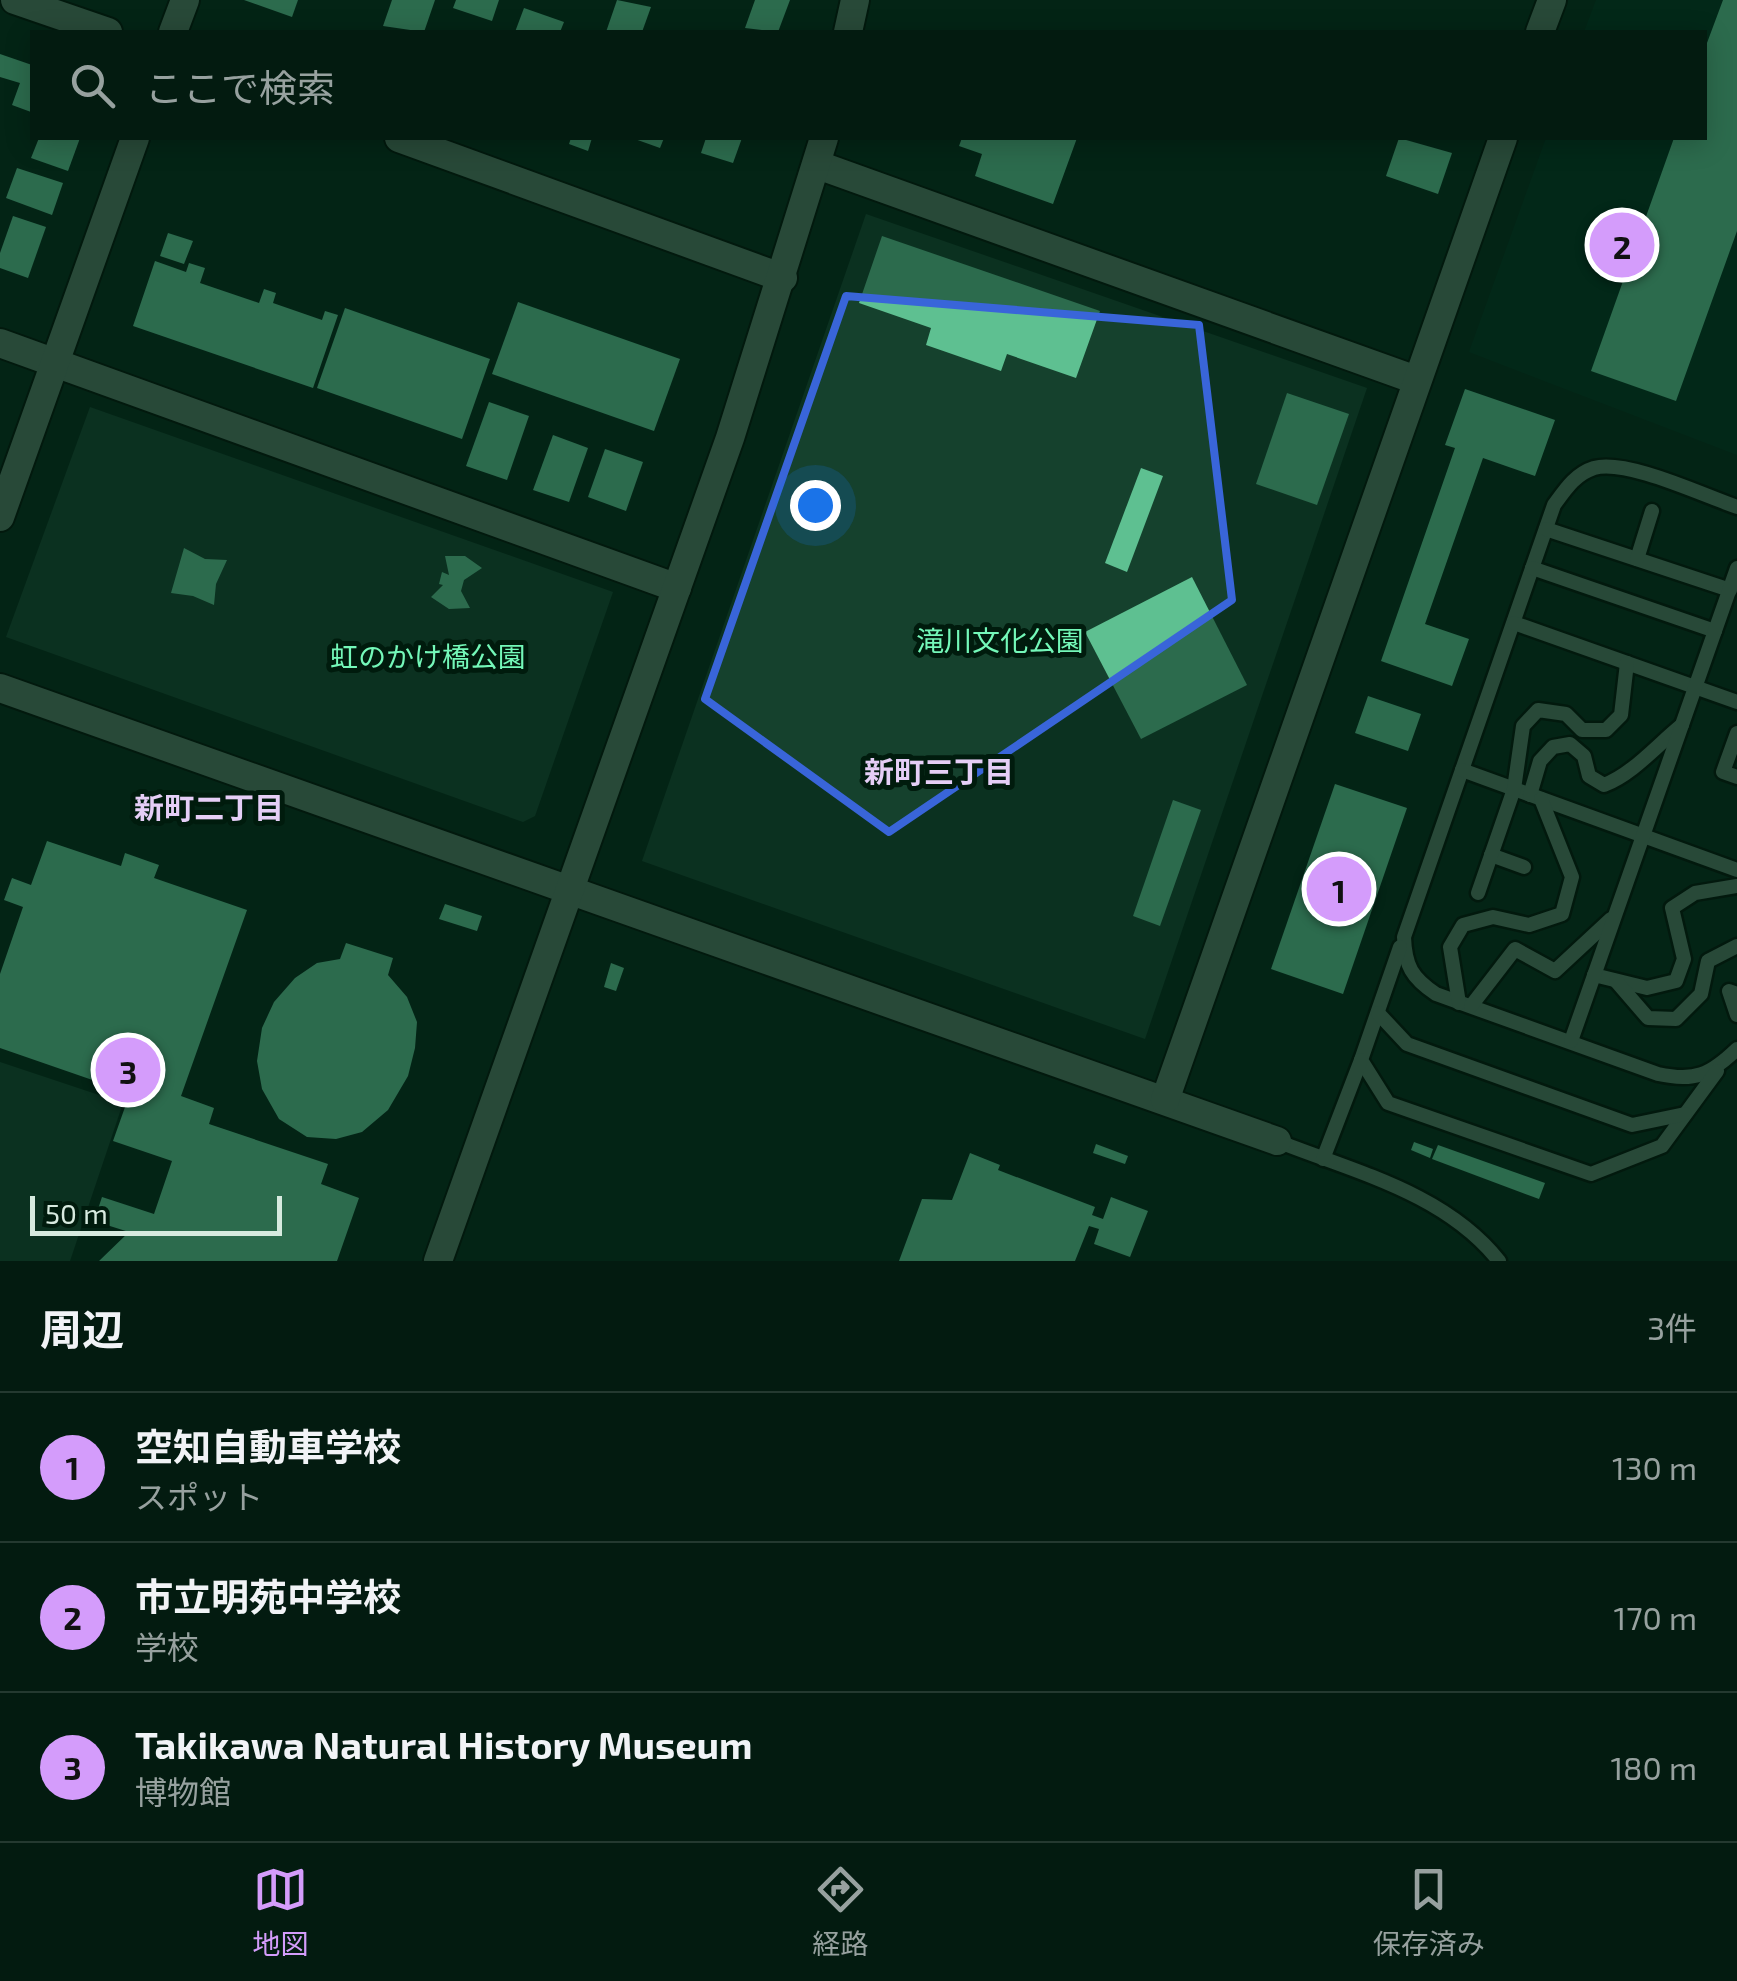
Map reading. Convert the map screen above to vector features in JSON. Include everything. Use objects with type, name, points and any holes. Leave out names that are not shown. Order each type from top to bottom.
[{"type":"street","points":[[15,0],[102,30]]},
{"type":"street","points":[[174,30],[184,0]]},
{"type":"street","points":[[848,30],[855,0]]},
{"type":"street","points":[[1541,30],[1552,0]]},
{"type":"street","points":[[0,517],[135,140]]},
{"type":"street","points":[[404,140],[784,278]]},
{"type":"street","points":[[1165,1100],[1502,140]]},
{"type":"street","points":[[438,1261],[784,278],[821,151],[1416,380]]},
{"type":"street","points":[[0,343],[677,588]]},
{"type":"street","points":[[0,688],[1277,1141]]},
{"type":"lane","points":[[1322,1159],[1378,1013],[1554,505],[1574,479],[1592,468],[1615,465],[1737,507]]},
{"type":"lane","points":[[1637,559],[1652,511]]},
{"type":"lane","points":[[1546,529],[1730,590]]},
{"type":"lane","points":[[1532,568],[1715,631]]},
{"type":"lane","points":[[1571,1041],[1737,568]]},
{"type":"lane","points":[[1514,622],[1737,701]]},
{"type":"lane","points":[[1478,893],[1514,790],[1524,726],[1538,710],[1566,714],[1582,730],[1606,730],[1621,715],[1628,664]]},
{"type":"lane","points":[[1465,1005],[1450,947],[1463,925],[1493,917],[1529,924],[1562,914],[1572,877],[1535,797],[1540,762],[1553,747],[1570,744],[1584,756],[1590,776],[1604,785],[1623,778],[1640,757],[1682,725]]},
{"type":"lane","points":[[1737,732],[1723,772],[1737,777]]},
{"type":"lane","points":[[1462,770],[1737,870]]},
{"type":"lane","points":[[1491,854],[1524,867]]},
{"type":"lane","points":[[1594,974],[1646,988],[1676,981],[1684,959],[1672,908],[1694,893],[1737,886]]},
{"type":"lane","points":[[1465,1005],[1515,949],[1555,972],[1615,915]]},
{"type":"lane","points":[[1404,937],[1405,961],[1415,980],[1465,1005],[1571,1041],[1686,1080],[1702,1078],[1737,1050]]},
{"type":"lane","points":[[1616,980],[1648,1018],[1676,1019],[1702,994],[1708,961],[1737,946]]},
{"type":"lane","points":[[1737,994],[1730,992],[1737,1015]]},
{"type":"lane","points":[[1378,1013],[1407,1044],[1632,1125],[1686,1114]]},
{"type":"lane","points":[[1360,1060],[1388,1102],[1591,1174],[1662,1146],[1724,1062]]},
{"type":"lane","points":[[1277,1141],[1430,1202],[1479,1236],[1498,1261]]},
{"type":"highlighted area","points":[[846,296],[1199,325],[1232,600],[889,832],[705,699]]},
{"type":"shaded area","points":[[1596,0],[1737,0],[1737,455],[1469,352],[1545,140],[1707,140],[1707,30],[1585,30]]},
{"type":"green space","name":"滝川文化公園","points":[[866,214],[1367,388],[1145,1039],[642,861]]},
{"type":"green space","name":"虹のかけ橋公園","points":[[90,407],[613,592],[535,816],[523,822],[6,637]]},
{"type":"green space","points":[[0,1062],[123,1103],[70,1261],[0,1261]]},
{"type":"building","points":[[244,0],[298,0],[292,17]]},
{"type":"building","points":[[392,0],[435,0],[425,30],[383,26]]},
{"type":"building","points":[[456,0],[499,0],[492,21],[453,8]]},
{"type":"building","points":[[617,0],[651,7],[643,30],[607,30]]},
{"type":"building","points":[[755,0],[790,0],[779,30],[745,28]]},
{"type":"building","points":[[1723,0],[1737,0],[1737,231],[1676,401],[1591,371],[1673,140],[1707,140],[1707,43]]},
{"type":"building","points":[[524,8],[564,22],[561,30],[516,30]]},
{"type":"building","points":[[0,54],[30,64],[30,112],[12,105],[20,83],[0,77]]},
{"type":"building","points":[[38,140],[79,140],[68,171],[31,158]]},
{"type":"building","points":[[570,140],[591,140],[588,151],[569,144]]},
{"type":"building","points":[[638,140],[663,140],[660,148]]},
{"type":"building","points":[[705,140],[741,140],[733,163],[701,153]]},
{"type":"building","points":[[961,140],[1076,140],[1053,204],[975,176],[982,154],[959,146]]},
{"type":"building","points":[[1398,140],[1452,153],[1438,194],[1386,176]]},
{"type":"building","points":[[17,168],[63,183],[52,215],[6,198]]},
{"type":"building","points":[[13,216],[46,227],[28,278],[0,268],[0,253]]},
{"type":"building","points":[[168,233],[193,241],[184,264],[160,256]]},
{"type":"building","points":[[882,236],[1100,311],[1076,378],[1007,354],[1001,371],[926,345],[931,328],[859,303]]},
{"type":"building","points":[[155,261],[186,272],[189,263],[205,268],[200,283],[259,303],[264,289],[276,293],[273,303],[322,320],[325,311],[338,315],[313,388],[133,326]]},
{"type":"building","points":[[518,302],[680,359],[654,431],[492,374]]},
{"type":"building","points":[[345,308],[490,359],[462,439],[317,388]]},
{"type":"building","points":[[1465,389],[1555,420],[1535,476],[1483,458],[1425,624],[1469,639],[1452,686],[1381,661],[1455,448],[1445,445]]},
{"type":"building","points":[[1287,393],[1349,414],[1317,505],[1256,484]]},
{"type":"building","points":[[489,402],[529,416],[507,480],[466,466]]},
{"type":"building","points":[[553,435],[588,448],[569,502],[533,490]]},
{"type":"building","points":[[605,449],[643,462],[626,511],[588,497]]},
{"type":"building","points":[[1141,468],[1163,476],[1127,572],[1105,563]]},
{"type":"building","points":[[184,548],[205,559],[227,560],[216,584],[214,605],[193,596],[171,593]]},
{"type":"building","points":[[445,556],[465,556],[482,568],[464,580],[461,591],[470,608],[449,609],[431,597],[443,585],[439,584],[442,572],[449,575]]},
{"type":"building","points":[[1192,577],[1247,685],[1141,739],[1085,632]]},
{"type":"building","points":[[1368,696],[1421,714],[1408,751],[1355,733]]},
{"type":"building","points":[[1335,784],[1407,808],[1343,994],[1271,969]]},
{"type":"building","points":[[1173,800],[1201,810],[1160,926],[1133,916]]},
{"type":"building","points":[[47,841],[121,866],[125,853],[159,865],[154,878],[247,910],[181,1096],[214,1108],[209,1124],[328,1164],[321,1184],[359,1198],[337,1261],[99,1261],[129,1232],[94,1221],[102,1197],[154,1214],[172,1161],[113,1141],[130,1093],[0,1048],[0,974],[23,907],[4,900],[12,878],[31,885]]},
{"type":"building","points":[[445,904],[482,916],[477,931],[439,919]]},
{"type":"building","points":[[346,943],[393,958],[388,975],[407,997],[417,1022],[415,1048],[408,1076],[388,1110],[362,1132],[336,1139],[307,1137],[279,1119],[262,1089],[257,1061],[262,1028],[274,1002],[295,978],[317,963],[340,959]]},
{"type":"building","points":[[611,963],[624,968],[616,991],[604,987]]},
{"type":"building","points":[[1414,1142],[1433,1149],[1430,1158],[1411,1150]]},
{"type":"building","points":[[1096,1144],[1128,1156],[1125,1164],[1093,1153]]},
{"type":"building","points":[[1438,1145],[1545,1183],[1539,1199],[1432,1159]]},
{"type":"building","points":[[970,1153],[1000,1165],[998,1170],[1095,1207],[1092,1215],[1103,1219],[1111,1197],[1148,1211],[1130,1257],[1094,1244],[1099,1229],[1089,1226],[1075,1261],[899,1261],[922,1199],[952,1200]]},
{"type":"place","name":"市立明苑中学校","points":[[1622,245]]},
{"type":"place","name":"空知自動車学校","points":[[1339,889]]},
{"type":"place","name":"Takikawa Natural History Museum","points":[[128,1070]]},
{"type":"district","name":"新町三丁目","points":[[939,773]]},
{"type":"district","name":"新町二丁目","points":[[209,809]]}]
